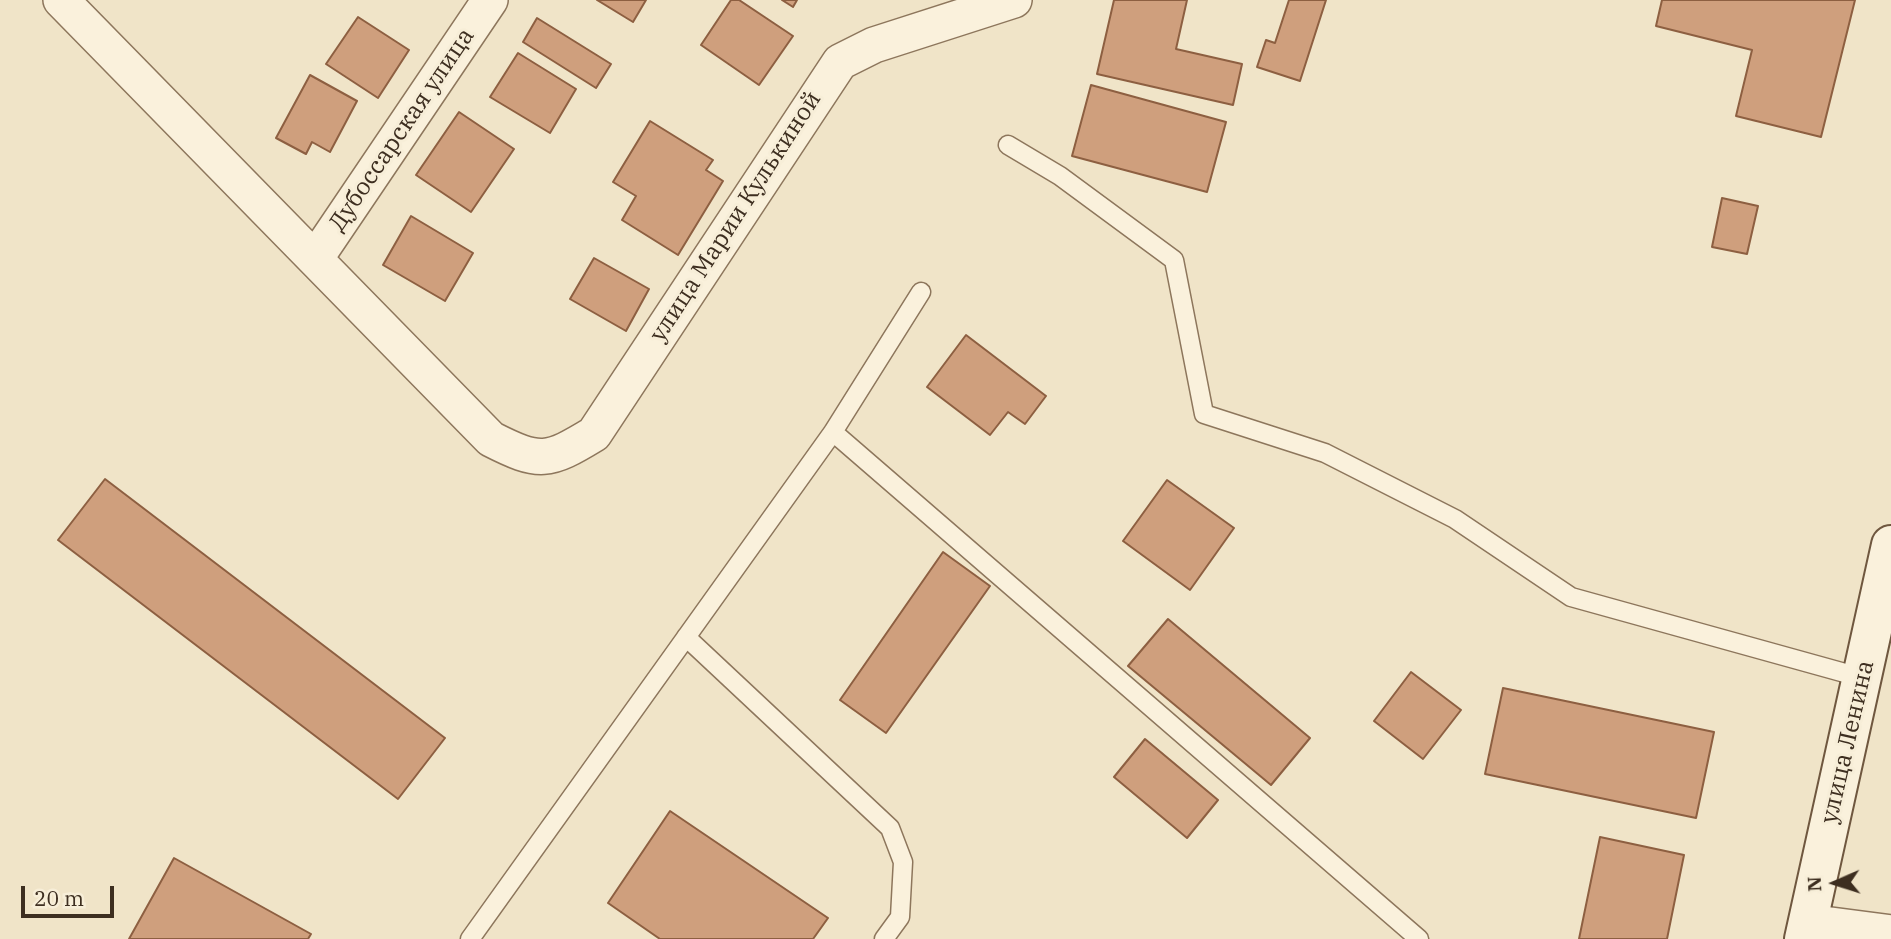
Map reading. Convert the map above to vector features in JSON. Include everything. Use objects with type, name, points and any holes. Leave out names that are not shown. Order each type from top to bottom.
[{"type":"street","name":"Дубоссарская улица","points":[[315,259],[490,0]]},
{"type":"street","name":"улица Марии Кулькиной","points":[[315,259],[491,439],[542,459],[566,452],[594,434],[840,62],[874,45],[1014,0]]},
{"type":"street","points":[[80,8],[315,259]]},
{"type":"street","name":"улица Ленина","points":[[1806,931],[1891,545]]},
{"type":"street","points":[[1806,931],[1891,933]]},
{"type":"lane","points":[[1008,145],[1060,176],[1174,260],[1204,414],[1325,453],[1455,519],[1571,597],[1863,678]]},
{"type":"lane","points":[[470,939],[833,432],[920,292]]},
{"type":"lane","points":[[833,432],[1419,939]]},
{"type":"lane","points":[[686,637],[890,828],[903,862],[900,917],[884,939]]},
{"type":"building","points":[[597,0],[646,0],[633,22]]},
{"type":"building","points":[[731,0],[739,0],[793,36],[759,85],[701,45]]},
{"type":"building","points":[[782,0],[797,0],[793,7]]},
{"type":"building","points":[[1114,0],[1187,0],[1176,49],[1242,64],[1233,105],[1097,74]]},
{"type":"building","points":[[1289,0],[1326,0],[1300,81],[1257,67],[1266,40],[1275,43]]},
{"type":"building","points":[[1662,0],[1855,0],[1821,137],[1736,116],[1752,50],[1656,26]]},
{"type":"building","points":[[358,17],[409,50],[378,98],[326,64]]},
{"type":"building","points":[[537,18],[611,64],[596,88],[523,42]]},
{"type":"building","points":[[518,53],[576,89],[550,133],[490,97]]},
{"type":"building","points":[[310,75],[357,101],[330,152],[312,142],[306,154],[276,138]]},
{"type":"building","points":[[1091,85],[1226,122],[1207,192],[1072,156]]},
{"type":"building","points":[[459,112],[514,149],[471,212],[416,175]]},
{"type":"building","points":[[650,121],[713,160],[706,170],[723,181],[678,255],[622,220],[636,196],[613,182]]},
{"type":"building","points":[[1722,198],[1758,206],[1747,254],[1712,247]]},
{"type":"building","points":[[411,216],[473,253],[445,301],[383,265]]},
{"type":"building","points":[[594,258],[649,289],[626,331],[570,299]]},
{"type":"building","points":[[966,335],[1046,396],[1025,424],[1008,412],[990,435],[927,387]]},
{"type":"building","points":[[105,479],[445,738],[398,799],[58,540]]},
{"type":"building","points":[[1167,480],[1234,528],[1190,590],[1123,541]]},
{"type":"building","points":[[943,552],[990,586],[886,733],[840,700]]},
{"type":"building","points":[[1168,619],[1310,738],[1271,785],[1128,666]]},
{"type":"building","points":[[1411,672],[1461,710],[1423,759],[1374,721]]},
{"type":"building","points":[[1503,688],[1714,732],[1696,818],[1485,774]]},
{"type":"building","points":[[1145,739],[1218,800],[1187,838],[1114,777]]},
{"type":"building","points":[[670,811],[828,918],[813,939],[660,939],[608,903]]},
{"type":"building","points":[[1600,837],[1684,855],[1667,939],[1579,939]]},
{"type":"building","points":[[174,858],[311,934],[308,939],[129,939]]}]
